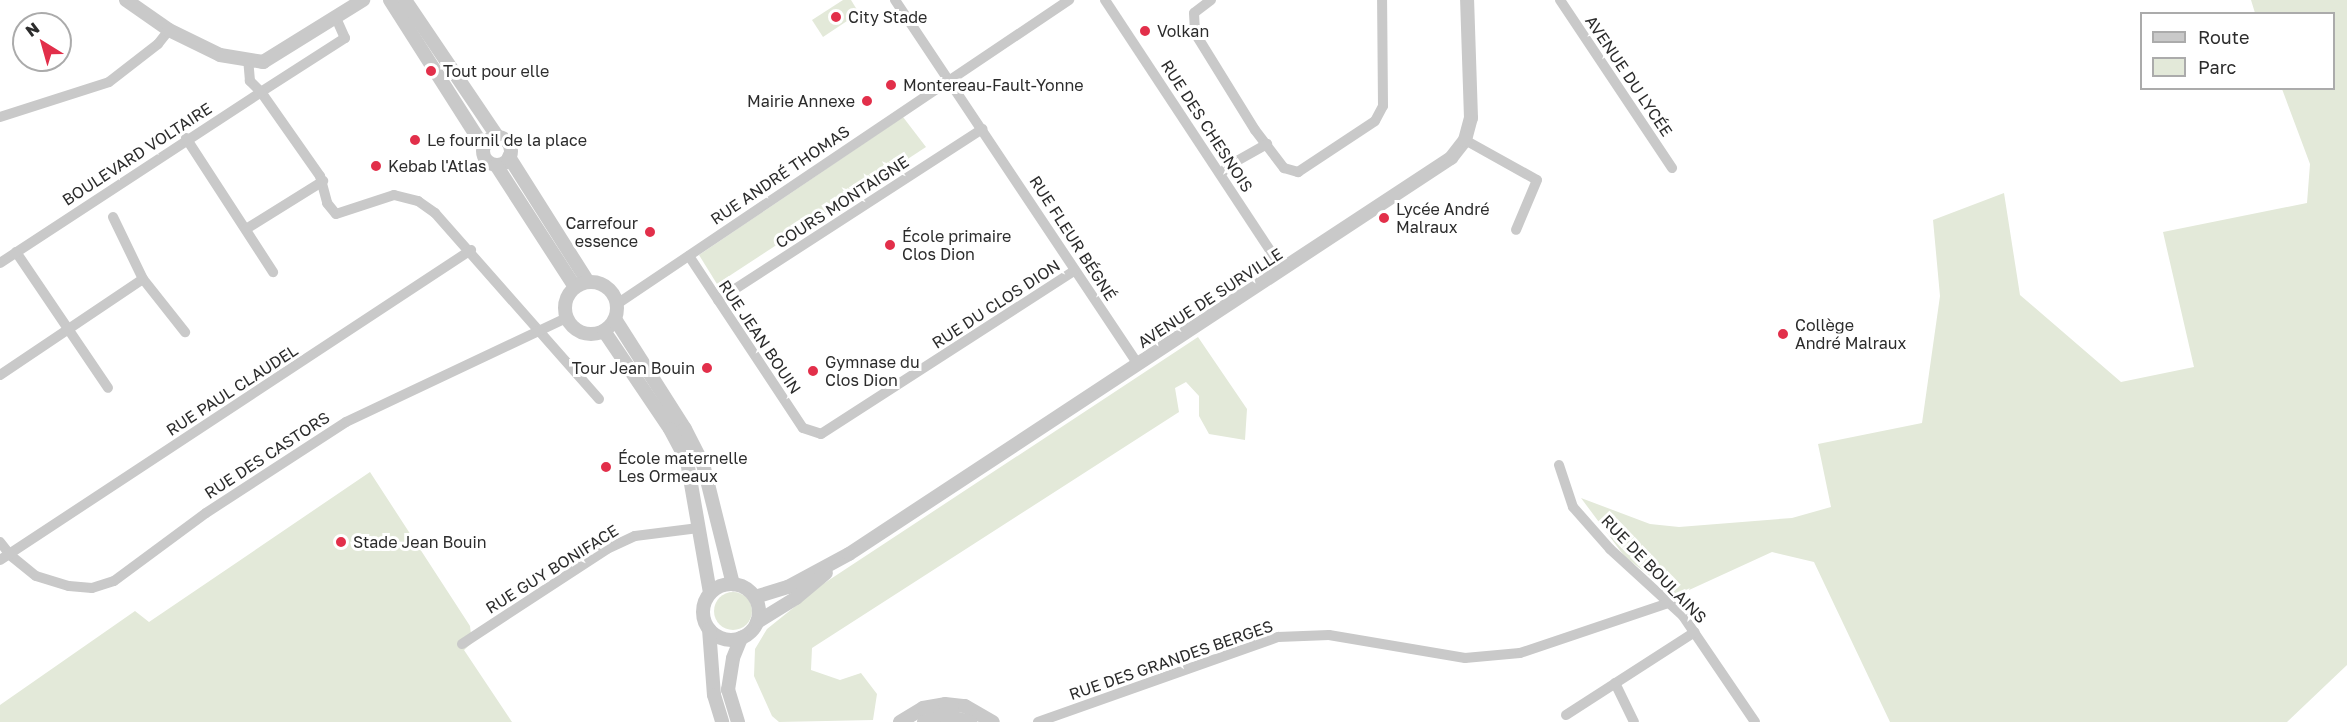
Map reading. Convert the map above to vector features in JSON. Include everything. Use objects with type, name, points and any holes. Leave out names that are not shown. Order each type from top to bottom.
[{"type":"street","points":[[126,0],[169,30],[220,55],[263,63],[363,0]]},
{"type":"street","points":[[390,0],[483,146],[485,159],[496,165],[575,287]]},
{"type":"street","points":[[405,0],[497,136],[509,142],[509,158],[588,282],[610,290],[617,304],[615,319],[604,331],[586,335],[571,326],[566,318],[565,301],[575,287],[588,282]]},
{"type":"street","name":"RUE FLEUR BÉGNÉ","points":[[895,0],[1138,364]]},
{"type":"street","name":"RUE ANDRÉ THOMAS","points":[[617,304],[949,78],[1069,0]]},
{"type":"street","name":"RUE DES CHESNOIS","points":[[1105,0],[1283,270]]},
{"type":"street","points":[[1211,0],[1194,13],[1195,33],[1284,168],[1298,172],[1375,121],[1383,106],[1382,0]]},
{"type":"street","points":[[1467,0],[1472,118],[1466,140],[1537,180],[1516,230]]},
{"type":"street","name":"AVENUE DU LYCÉE","points":[[1560,0],[1672,168]]},
{"type":"street","name":"BOULEVARD VOLTAIRE","points":[[0,263],[186,138],[345,38],[336,18]]},
{"type":"street","points":[[0,117],[109,82],[158,44],[169,30]]},
{"type":"street","points":[[248,60],[250,81],[261,92],[323,181],[327,203],[336,214],[394,195],[418,201],[435,213],[471,250],[599,399]]},
{"type":"street","name":"COURS MONTAIGNE","points":[[718,300],[982,129]]},
{"type":"street","points":[[483,146],[497,136]]},
{"type":"street","points":[[186,138],[273,272]]},
{"type":"street","name":"AVENUE DE SURVILLE","points":[[755,597],[788,587],[849,554],[1411,186],[1451,158],[1466,140]]},
{"type":"street","points":[[1221,174],[1227,166],[1267,144]]},
{"type":"street","points":[[496,165],[509,158]]},
{"type":"street","points":[[246,229],[323,181]]},
{"type":"street","points":[[113,217],[142,279],[185,332]]},
{"type":"street","name":"RUE PAUL CLAUDEL","points":[[5,557],[471,250]]},
{"type":"street","points":[[16,252],[108,388]]},
{"type":"street","name":"RUE JEAN BOUIN","points":[[688,256],[803,428],[810,431]]},
{"type":"street","name":"RUE DU CLOS DION","points":[[810,431],[821,434],[833,428],[1075,270]]},
{"type":"street","points":[[0,375],[142,279]]},
{"type":"street","name":"RUE DES CASTORS","points":[[0,542],[5,557],[36,576],[69,586],[92,588],[114,581],[206,513],[346,422],[566,318]]},
{"type":"street","points":[[615,319],[685,429],[703,464],[733,584],[755,597],[757,622]]},
{"type":"street","points":[[604,331],[670,429],[687,461],[710,593],[703,611],[709,629],[714,695],[722,722]]},
{"type":"street","name":"RUE DE BOULAINS","points":[[1559,465],[1573,507],[1695,632],[1755,722]]},
{"type":"street","name":"RUE GUY BONIFACE","points":[[462,644],[607,549],[634,536],[698,528]]},
{"type":"street","name":"AVENUE DE SURVILLE","points":[[738,722],[728,690],[733,658],[741,638],[757,622],[796,598],[849,554]]},
{"type":"street","points":[[710,593],[733,584]]},
{"type":"street","name":"RUE DES GRANDES BERGES","points":[[1038,722],[1278,637],[1329,634],[1465,658],[1520,653],[1666,604]]},
{"type":"street","points":[[709,629],[724,639],[741,638]]},
{"type":"street","points":[[1566,714],[1695,632]]},
{"type":"street","points":[[1615,683],[1634,722]]},
{"type":"street","points":[[900,722],[923,708],[945,704],[965,706],[993,722]]},
{"type":"street","points":[[924,722],[945,716],[970,722]]},
{"type":"green space","name":"City Stade","points":[[843,0],[851,0],[859,13],[823,37],[812,20]]},
{"type":"green space","points":[[2251,0],[2347,0],[2347,665],[2287,722],[1890,722],[1814,562],[1772,552],[1676,596],[1625,557],[1581,498],[1650,524],[1679,527],[1792,518],[1831,507],[1818,444],[1922,423],[1940,296],[1933,220],[2004,193],[2020,295],[2121,382],[2194,367],[2163,232],[2307,203],[2310,164],[2282,90],[2335,90],[2335,12],[2255,12]]},
{"type":"green space","points":[[903,117],[926,147],[717,284],[699,255]]},
{"type":"green space","points":[[1198,337],[1247,409],[1245,440],[1209,434],[1199,416],[1199,396],[1186,382],[1175,388],[1179,412],[812,648],[811,670],[840,680],[861,673],[877,694],[873,720],[779,722],[772,716],[754,676],[755,649],[767,629],[823,584]]},
{"type":"green space","name":"Stade Jean Bouin","points":[[370,472],[470,626],[472,643],[464,650],[512,722],[0,722],[0,705],[135,611],[149,622]]},
{"type":"green space","points":[[733,592],[746,598],[752,611],[746,624],[733,630],[720,624],[714,611],[720,598]]},
{"type":"place","name":"City Stade","points":[[836,17]]},
{"type":"place","name":"Volkan","points":[[1145,31]]},
{"type":"place","name":"Tout pour elle","points":[[431,71]]},
{"type":"place","name":"Montereau-Fault-Yonne","points":[[891,85]]},
{"type":"place","name":"Mairie Annexe","points":[[867,101]]},
{"type":"place","name":"Le fournil de la place","points":[[415,140]]},
{"type":"place","name":"Kebab l'Atlas","points":[[376,166]]},
{"type":"place","name":"Lycée André Malraux","points":[[1384,218]]},
{"type":"place","name":"Carrefour essence","points":[[650,232]]},
{"type":"place","name":"École primaire Clos Dion","points":[[890,245]]},
{"type":"place","name":"Collège André Malraux","points":[[1783,334]]},
{"type":"place","name":"Tour Jean Bouin","points":[[707,368]]},
{"type":"place","name":"Gymnase du Clos Dion","points":[[813,371]]},
{"type":"place","name":"École maternelle Les Ormeaux","points":[[606,467]]},
{"type":"place","name":"Stade Jean Bouin","points":[[341,542]]}]
